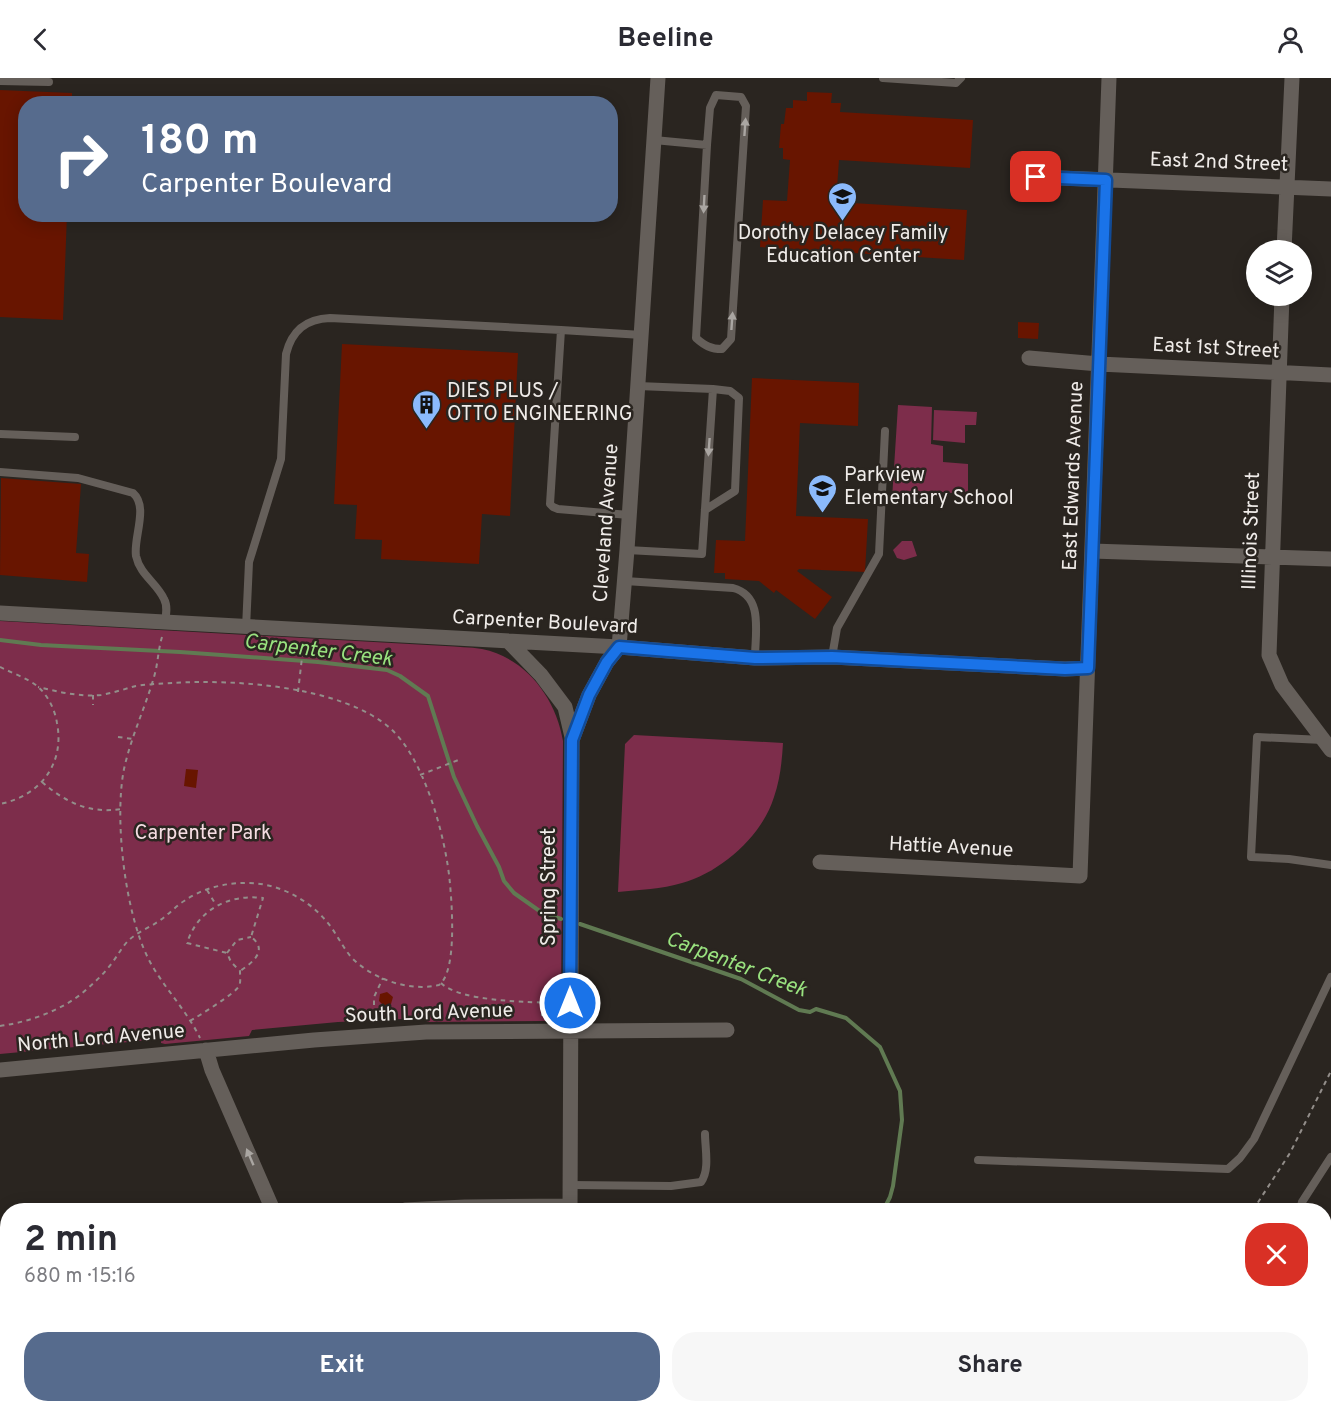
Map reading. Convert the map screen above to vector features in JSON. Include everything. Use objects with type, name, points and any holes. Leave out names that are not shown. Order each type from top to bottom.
[{"type":"street","name":"Cleveland Avenue","points":[[619,647],[658,78]]},
{"type":"street","name":"East Edwards Avenue","points":[[1080,876],[1109,78]]},
{"type":"street","points":[[1284,240],[1292,78]]},
{"type":"street","name":"East 2nd Street","points":[[1036,177],[1331,189]]},
{"type":"street","name":"Illinois Street","points":[[1281,306],[1270,658],[1282,684],[1329,744]]},
{"type":"street","name":"East 1st Street","points":[[1029,358],[1099,364],[1331,375]]},
{"type":"street","points":[[1092,551],[1331,559]]},
{"type":"street","name":"Carpenter Boulevard","points":[[0,613],[619,647],[755,658],[832,657],[1065,669],[1088,668]]},
{"type":"street","points":[[508,641],[541,675],[565,707],[572,740]]},
{"type":"street","name":"Spring Street","points":[[570,1203],[572,740],[589,695],[607,662],[619,647]]},
{"type":"street","name":"Hattie Avenue","points":[[820,862],[1080,876]]},
{"type":"street","name":"South Lord Avenue","points":[[206,1050],[426,1032],[727,1030]]},
{"type":"street","points":[[206,1050],[212,1070],[270,1203]]},
{"type":"street","name":"North Lord Avenue","points":[[0,1070],[206,1050]]},
{"type":"lane","points":[[883,78],[956,83],[961,78]]},
{"type":"lane","points":[[0,81],[49,82]]},
{"type":"lane","points":[[716,95],[741,97],[746,106],[731,339],[722,349],[713,349],[696,338],[707,145],[710,108],[716,95]]},
{"type":"lane","points":[[654,140],[707,145]]},
{"type":"lane","points":[[246,628],[249,562],[281,459],[286,354],[290,341],[306,323],[330,318],[642,335]]},
{"type":"lane","points":[[561,330],[550,504],[558,509],[629,515]]},
{"type":"lane","points":[[638,386],[730,391],[739,398],[735,491],[705,510]]},
{"type":"lane","points":[[627,550],[702,554],[713,389]]},
{"type":"lane","points":[[832,657],[837,628],[879,554],[885,431]]},
{"type":"lane","points":[[0,434],[75,437]]},
{"type":"lane","points":[[0,472],[78,478],[137,496],[140,506],[135,552],[145,576],[165,599],[167,610],[165,622]]},
{"type":"lane","points":[[625,581],[733,588],[741,591],[751,600],[755,610],[755,658]]},
{"type":"lane","points":[[1329,744],[1257,737],[1251,857],[1331,865]]},
{"type":"lane","points":[[978,1160],[1228,1169],[1240,1158],[1254,1139],[1331,977]]},
{"type":"lane","points":[[570,1185],[671,1186],[701,1182],[706,1170],[705,1134]]},
{"type":"lane","points":[[1302,1203],[1331,1157]]},
{"type":"path","points":[[160,643],[151,686],[124,771],[121,808],[126,879],[137,933],[148,958],[190,1021],[206,1050]]},
{"type":"path","points":[[298,692],[303,649]]},
{"type":"path","points":[[0,667],[38,687],[68,694],[93,695],[133,687],[171,683],[252,684],[298,692],[353,706],[377,718],[393,731],[406,747],[420,775],[440,827],[451,885],[452,921],[448,975],[441,983],[423,986],[400,984],[383,978],[358,963],[321,915],[297,896],[276,888],[252,883],[235,883],[207,890],[186,900],[158,922],[137,933],[97,980],[71,1001],[42,1016],[0,1026]]},
{"type":"path","points":[[0,804],[22,798],[42,782],[54,764],[58,752],[59,734],[54,710],[38,687]]},
{"type":"path","points":[[93,695],[93,705]]},
{"type":"path","points":[[118,737],[133,739]]},
{"type":"path","points":[[420,775],[461,759]]},
{"type":"path","points":[[42,782],[62,798],[80,806],[104,810],[121,808]]},
{"type":"path","points":[[207,890],[216,905]]},
{"type":"path","points":[[227,953],[187,943],[198,922],[216,905],[239,897],[263,898],[251,938]]},
{"type":"path","points":[[227,953],[236,941],[245,937],[251,938],[258,944],[259,953],[256,959],[240,971]]},
{"type":"path","points":[[190,1021],[238,988],[241,980],[240,971],[231,962],[227,953]]},
{"type":"path","points":[[374,1035],[373,1001],[383,978]]},
{"type":"path","points":[[441,983],[452,991],[478,997],[561,1003]]},
{"type":"path","points":[[1258,1203],[1290,1153],[1331,1071]]},
{"type":"green space","points":[[898,405],[932,407],[931,444],[943,446],[943,462],[968,464],[968,495],[921,492],[892,499]]},
{"type":"green space","points":[[934,410],[977,412],[976,425],[965,425],[965,443],[933,440]]},
{"type":"green space","points":[[902,541],[912,541],[917,556],[904,560],[897,558],[893,550]]},
{"type":"green space","name":"Carpenter Park","points":[[0,621],[468,647],[498,654],[512,661],[536,682],[546,695],[554,710],[563,741],[561,1011],[557,1016],[545,1021],[427,1022],[425,1018],[338,1022],[252,1030],[249,1036],[165,1044],[161,1043],[161,1039],[0,1054]]},
{"type":"green space","points":[[634,735],[783,743],[782,757],[778,784],[768,811],[750,838],[725,861],[697,878],[682,883],[618,892],[625,744]]},
{"type":"building","points":[[0,90],[72,93],[72,96],[18,96],[18,222],[67,222],[63,320],[0,317]]},
{"type":"building","points":[[807,92],[832,93],[831,103],[841,103],[840,112],[973,120],[970,168],[839,160],[836,202],[967,210],[964,260],[760,247],[763,200],[787,201],[790,160],[783,159],[783,148],[779,148],[781,124],[784,124],[786,108],[793,108],[793,100],[807,101]]},
{"type":"building","points":[[1018,322],[1039,323],[1038,339],[1018,338]]},
{"type":"building","name":"DIES PLUS / OTTO ENGINEERING","points":[[342,344],[518,353],[510,516],[482,514],[479,564],[381,559],[382,540],[355,539],[357,505],[334,504]]},
{"type":"building","points":[[752,378],[859,383],[858,426],[800,423],[796,516],[868,519],[865,572],[799,569],[797,571],[832,597],[815,619],[776,590],[774,593],[759,581],[725,579],[725,573],[714,573],[716,540],[745,541]]},
{"type":"building","points":[[1,478],[81,484],[76,553],[89,554],[87,582],[0,575]]},
{"type":"building","points":[[186,769],[198,770],[196,788],[184,786]]},
{"type":"building","points":[[387,992],[393,997],[391,1004],[384,1006],[379,1001],[380,994]]},
{"type":"waterway","name":"Carpenter Creek","points":[[0,640],[41,645],[318,662],[387,670],[400,676],[428,696],[454,777],[504,881],[514,893],[541,912],[561,919]]},
{"type":"waterway","name":"Carpenter Creek","points":[[580,924],[741,979],[799,1010],[810,1012],[816,1009],[846,1018],[880,1047],[900,1091],[902,1120],[893,1186],[887,1203]]},
{"type":"place","name":"Dorothy Delacey Family Education Center","points":[[843,222]]},
{"type":"place","name":"DIES PLUS / OTTO ENGINEERING","points":[[426,430]]},
{"type":"place","name":"Parkview Elementary School","points":[[823,514]]},
{"type":"route","points":[[570,1003],[572,740],[589,695],[607,662],[619,647],[755,658],[832,657],[1065,669],[1088,668],[1106,180],[1036,177]]}]
